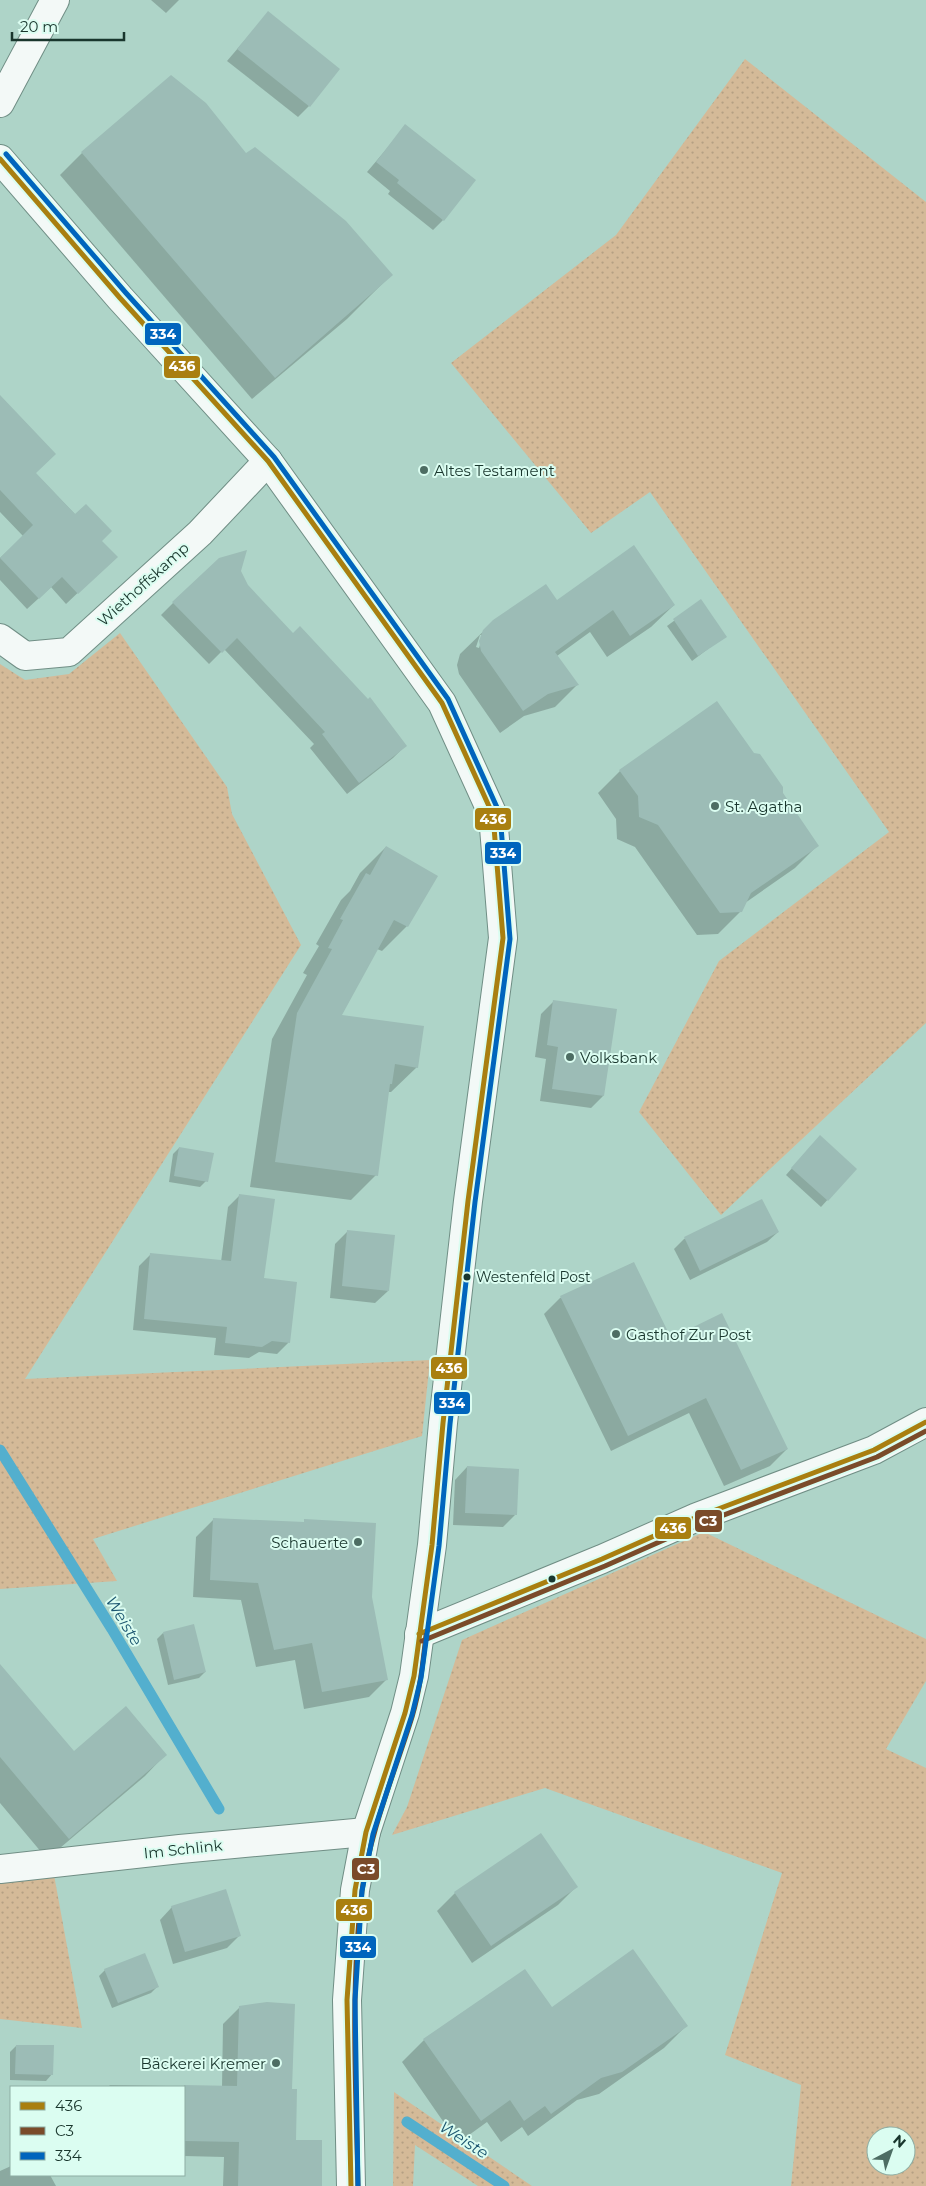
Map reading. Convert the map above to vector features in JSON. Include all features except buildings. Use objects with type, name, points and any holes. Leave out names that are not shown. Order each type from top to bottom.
[{"type":"main road","points":[[0,103],[55,0]]},
{"type":"main road","points":[[0,159],[120,298],[268,461],[442,703],[493,815],[503,938],[468,1201],[443,1423],[432,1545],[414,1676],[405,1713],[366,1832],[355,1890],[346,2000],[351,2186]]},
{"type":"main road","name":"Wiethoffskamp","points":[[0,638],[25,656],[69,652],[200,533],[268,461]]},
{"type":"main road","points":[[419,1634],[697,1517],[874,1450],[926,1422]]},
{"type":"main road","name":"Im Schlink","points":[[0,1869],[180,1849],[366,1832]]},
{"type":"shaded area","points":[[745,59],[926,202],[926,1023],[721,1215],[639,1112],[719,961],[889,832],[650,492],[591,533],[451,363],[616,235]]},
{"type":"shaded area","points":[[120,633],[227,787],[232,814],[301,945],[25,1379],[430,1360],[422,1436],[93,1539],[117,1581],[0,1589],[0,664],[25,680],[69,674]]},
{"type":"shaded area","points":[[704,1532],[926,1639],[926,1681],[886,1749],[926,1768],[926,2186],[791,2186],[801,2085],[725,2055],[782,1873],[545,1788],[392,1835],[407,1807],[462,1640]]},
{"type":"shaded area","points":[[54,1875],[82,2028],[0,2019],[0,1881]]},
{"type":"shaded area","points":[[394,2092],[532,2186],[478,2186],[415,2145],[413,2186],[393,2186]]},
{"type":"waterway","name":"Weiste","points":[[0,1450],[112,1629],[219,1809]]},
{"type":"waterway","name":"Weiste","points":[[407,2122],[504,2186]]},
{"type":"transit line","name":"334","points":[[6,154],[126,293],[274,457],[448,699],[500,814],[510,939],[475,1202],[450,1424],[439,1546],[421,1678],[412,1715],[373,1834],[362,1891],[355,2000],[358,2186]]},
{"type":"transit line","name":"436","points":[[0,159],[120,298],[268,461],[442,703],[493,815],[503,938],[468,1201],[443,1423],[432,1545],[414,1676],[405,1713],[366,1832],[355,1890],[347,2000],[351,2186]]},
{"type":"transit line","name":"436","points":[[419,1634],[602,1559],[697,1517],[874,1450],[926,1422]]},
{"type":"transit line","name":"C3","points":[[422,1641],[605,1566],[700,1524],[877,1457],[926,1431]]},
{"type":"transit line","name":"C3","points":[[358,2186],[355,2002],[358,1928],[362,1891],[383,1803],[415,1707],[426,1635]]},
{"type":"place","name":"Altes Testament","points":[[424,470]]},
{"type":"place","name":"St. Agatha","points":[[715,806]]},
{"type":"place","name":"Volksbank","points":[[570,1057]]},
{"type":"place","name":"Westenfeld Post","points":[[467,1277]]},
{"type":"place","name":"Gasthof Zur Post","points":[[616,1334]]},
{"type":"place","name":"Schauerte","points":[[358,1542]]},
{"type":"place","name":"Bäckerei Kremer","points":[[276,2063]]}]
